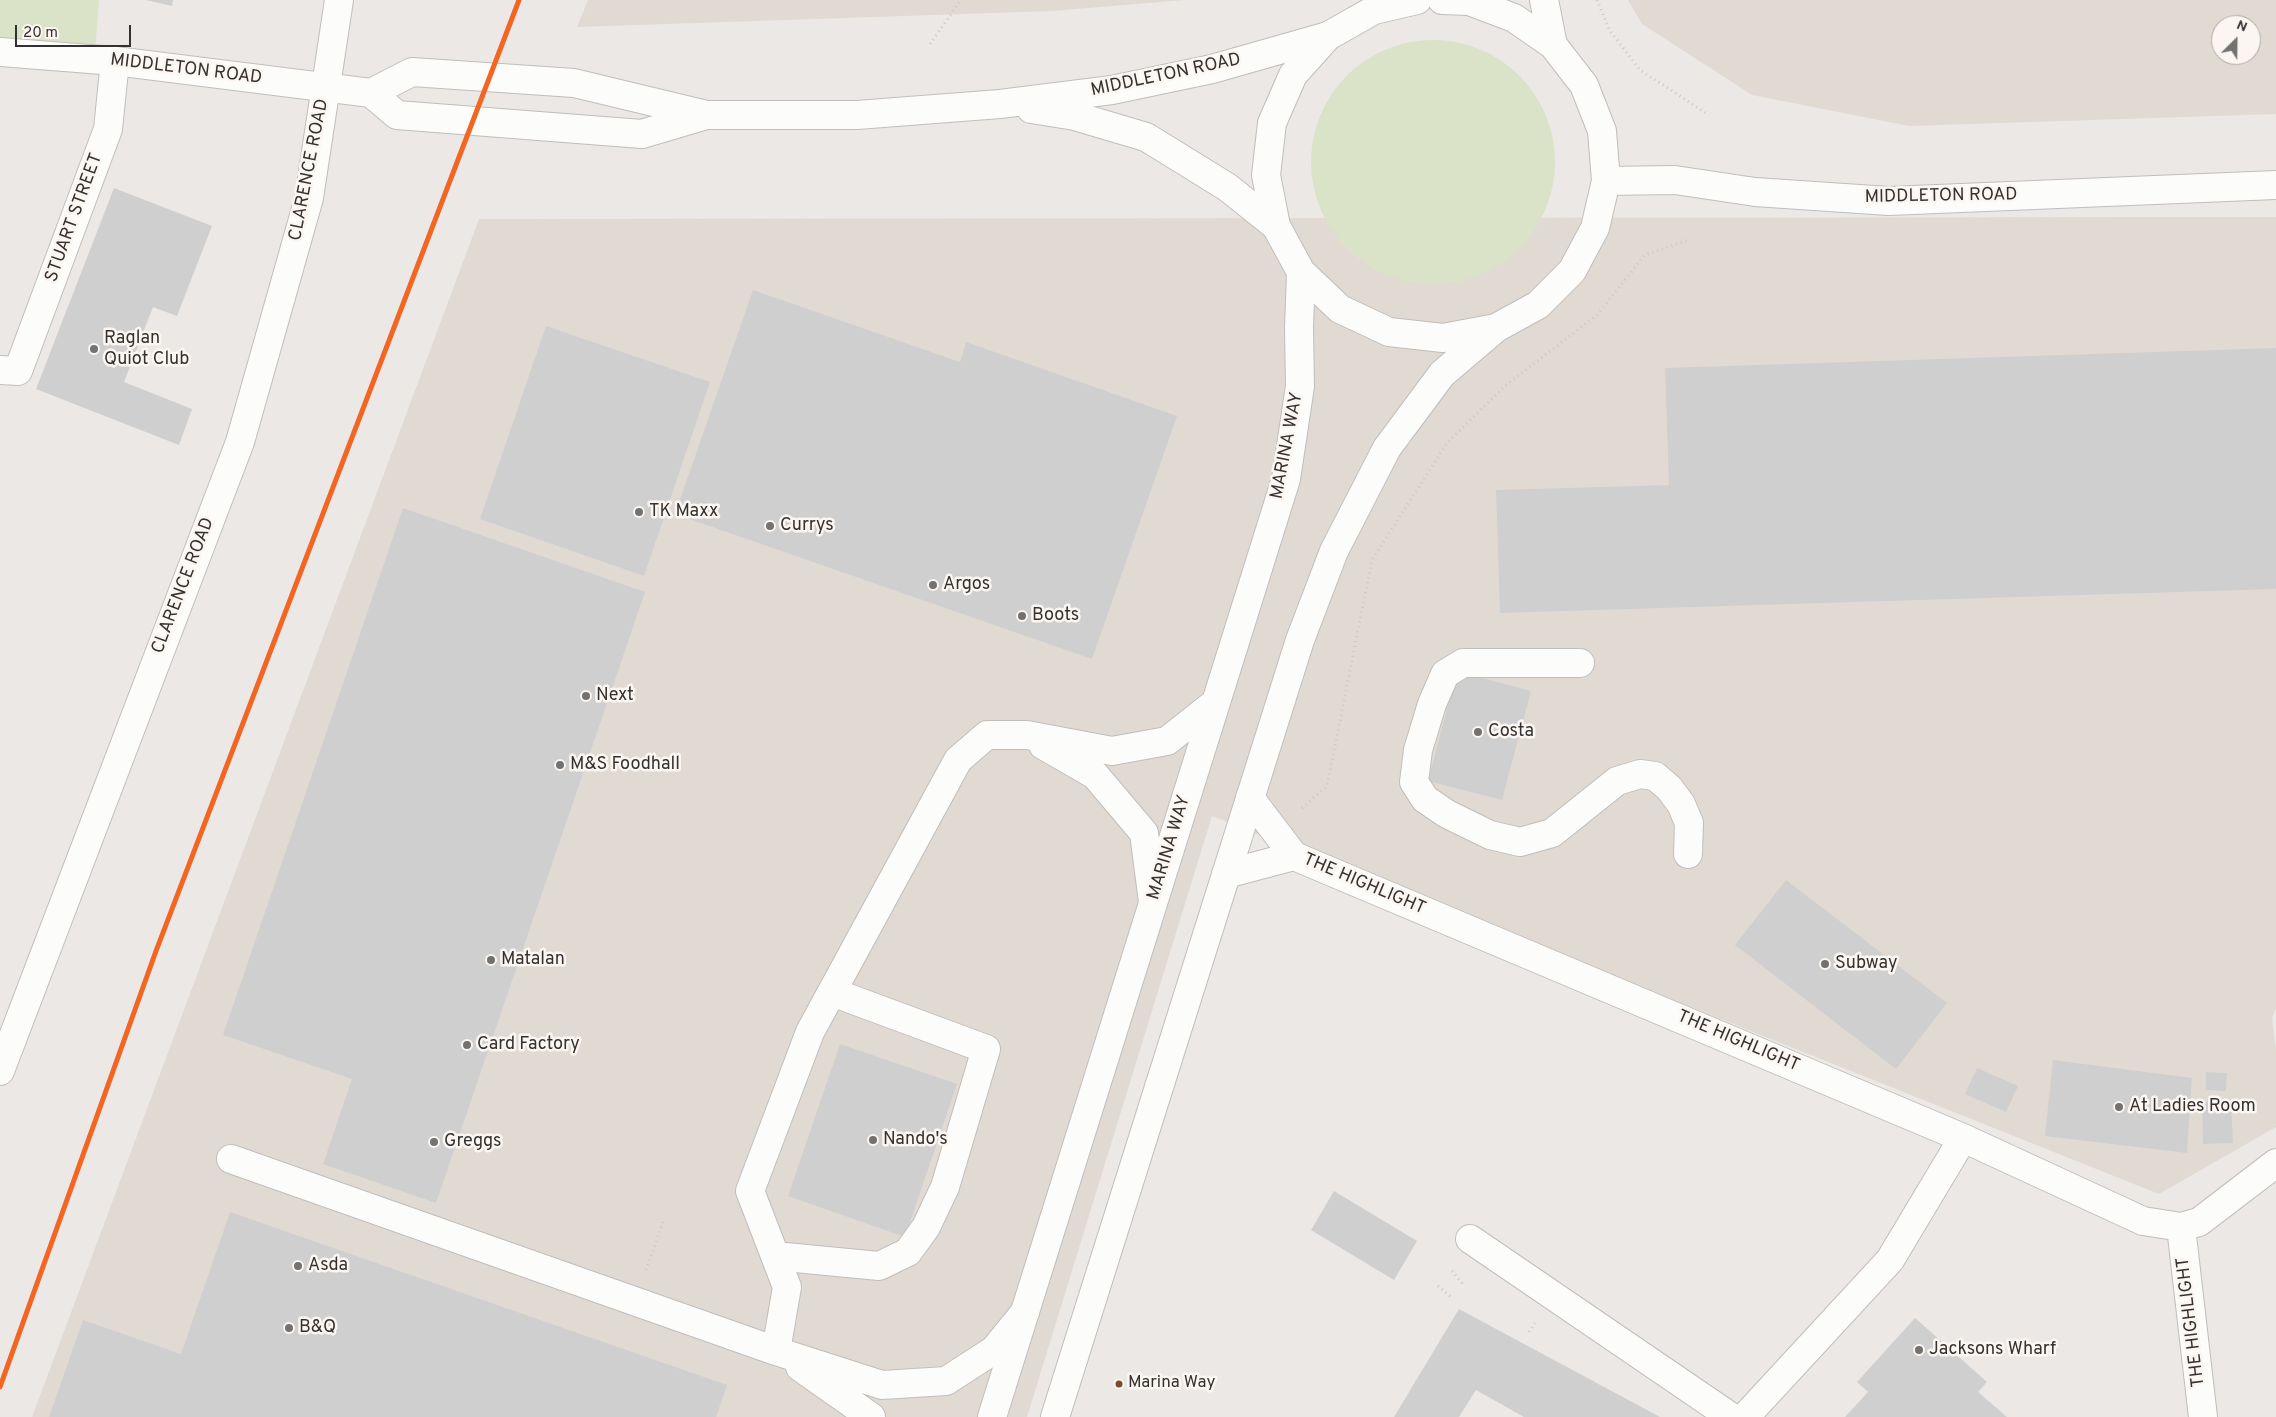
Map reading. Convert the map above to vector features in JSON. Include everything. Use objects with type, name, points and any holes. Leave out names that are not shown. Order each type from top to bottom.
[{"type":"main road","name":"CLARENCE ROAD","points":[[0,1071],[240,442],[308,198],[339,0]]},
{"type":"main road","points":[[1417,0],[1378,5],[1328,36],[1293,75],[1272,123],[1266,175],[1276,226],[1301,272],[1340,309],[1389,332],[1443,338],[1496,328]]},
{"type":"main road","points":[[1055,1417],[1300,640],[1334,551],[1387,448],[1442,374],[1496,328],[1538,305],[1572,270],[1595,228],[1606,181],[1602,131],[1584,85],[1553,46],[1514,18],[1469,1],[1442,0]]},
{"type":"main road","points":[[1544,0],[1553,46]]},
{"type":"main road","name":"MIDDLETON ROAD","points":[[370,93],[412,72],[436,73],[574,83],[707,115],[856,115],[1000,104],[1112,90],[1212,69],[1328,36]]},
{"type":"main road","name":"MIDDLETON ROAD","points":[[0,52],[114,60],[370,93],[397,115],[642,134],[707,115]]},
{"type":"main road","name":"STUART STREET","points":[[9,371],[108,129],[114,60]]},
{"type":"main road","name":"MIDDLETON ROAD","points":[[1000,104],[1075,116],[1146,137],[1227,187],[1276,226]]},
{"type":"main road","name":"MIDDLETON ROAD","points":[[1606,181],[1675,180],[1755,192],[1889,201],[2276,185]]},
{"type":"main road","name":"MARINA WAY","points":[[992,1417],[1286,479],[1300,386],[1299,328],[1301,272]]},
{"type":"main road","points":[[1580,663],[1463,663],[1445,674],[1432,704],[1418,750],[1414,782],[1425,799],[1447,814],[1490,835],[1520,842],[1552,833],[1617,781],[1640,774],[1655,776],[1681,804],[1689,823],[1688,854]]},
{"type":"main road","points":[[776,1350],[787,1287],[750,1191],[810,1032],[958,760],[987,735],[1027,735],[1112,751],[1167,741],[1215,702]]},
{"type":"main road","points":[[1027,735],[1095,775],[1144,833],[1153,902]]},
{"type":"main road","name":"THE HIGHLIGHT","points":[[1250,798],[1294,856],[1963,1138],[2143,1221],[2181,1226],[2199,1222],[2276,1163]]},
{"type":"main road","name":"THE HIGHLIGHT","points":[[1226,874],[1294,856]]},
{"type":"main road","points":[[775,1256],[879,1266],[908,1252],[926,1227],[945,1187],[986,1049],[832,992]]},
{"type":"main road","points":[[1745,1417],[1890,1260],[1963,1138]]},
{"type":"main road","points":[[231,1160],[882,1386],[946,1381],[994,1350],[1025,1312]]},
{"type":"main road","name":"THE HIGHLIGHT","points":[[2181,1226],[2203,1417]]},
{"type":"main road","points":[[1470,1239],[1732,1417]]},
{"type":"main road","points":[[776,1350],[871,1417]]},
{"type":"path","points":[[930,44],[961,0]]},
{"type":"path","points":[[1597,0],[1610,32],[1640,70],[1709,114]]},
{"type":"path","points":[[1302,808],[1327,786],[1372,560],[1447,443],[1505,386],[1597,315],[1645,255],[1688,240]]},
{"type":"path","points":[[636,1302],[664,1220]]},
{"type":"path","points":[[1450,1268],[1463,1284]]},
{"type":"path","points":[[1438,1286],[1451,1298]]},
{"type":"shaded area","points":[[588,0],[1185,0],[1052,11],[577,27]]},
{"type":"shaded area","points":[[1628,0],[2276,0],[2276,114],[1909,126],[1752,95],[1642,24]]},
{"type":"shaded area","points":[[2276,217],[2276,1008],[2272,1018],[2276,1049],[2276,1127],[2159,1194],[1212,816],[1027,1417],[32,1417],[479,219]]},
{"type":"green space","points":[[0,0],[99,0],[95,52],[0,41]]},
{"type":"green space","points":[[1421,40],[1445,40],[1468,45],[1491,54],[1511,67],[1528,84],[1546,115],[1553,138],[1555,162],[1553,186],[1541,220],[1528,240],[1511,257],[1491,270],[1468,279],[1445,284],[1421,284],[1398,279],[1375,270],[1355,257],[1338,240],[1325,220],[1316,197],[1311,174],[1311,150],[1316,127],[1325,104],[1338,84],[1355,67],[1375,54],[1398,45]]},
{"type":"building","points":[[146,0],[173,0],[172,6]]},
{"type":"building","name":"Raglan Quiot Club","points":[[114,188],[212,226],[177,316],[153,307],[124,382],[192,409],[179,445],[36,389]]},
{"type":"building","points":[[753,290],[960,362],[966,342],[1177,416],[1092,659],[675,514]]},
{"type":"building","points":[[546,326],[710,382],[644,576],[480,519]]},
{"type":"building","points":[[2276,348],[2276,589],[1500,613],[1496,490],[1669,485],[1665,368]]},
{"type":"building","points":[[403,508],[645,592],[436,1203],[323,1164],[352,1079],[223,1035]]},
{"type":"building","points":[[1457,671],[1531,691],[1502,800],[1428,781]]},
{"type":"building","points":[[1786,880],[1947,1003],[1896,1069],[1735,945]]},
{"type":"building","name":"Nando's","points":[[840,1044],[957,1084],[905,1237],[788,1196]]},
{"type":"building","name":"At Ladies Room","points":[[2053,1060],[2192,1078],[2187,1153],[2045,1136]]},
{"type":"building","points":[[1977,1068],[2018,1086],[2006,1112],[1965,1094]]},
{"type":"building","points":[[2206,1072],[2227,1073],[2226,1091],[2206,1090]]},
{"type":"building","points":[[2231,1101],[2233,1143],[2203,1144],[2202,1102]]},
{"type":"building","points":[[1334,1191],[1417,1241],[1394,1280],[1311,1230]]},
{"type":"building","name":"Asda","points":[[230,1212],[727,1385],[716,1417],[49,1417],[83,1320],[181,1354]]},
{"type":"building","points":[[1459,1309],[1660,1417],[1524,1417],[1476,1390],[1459,1417],[1394,1417]]},
{"type":"building","name":"Jacksons Wharf","points":[[1915,1318],[1987,1382],[1978,1392],[2007,1417],[1845,1417],[1868,1392],[1857,1382]]},
{"type":"transit line","points":[[0,1387],[156,951],[519,0]]},
{"type":"place","name":"Raglan Quiot Club","points":[[94,349]]},
{"type":"place","name":"TK Maxx","points":[[639,512]]},
{"type":"place","name":"Currys","points":[[770,526]]},
{"type":"place","name":"Argos","points":[[933,585]]},
{"type":"place","name":"Boots","points":[[1022,616]]},
{"type":"place","name":"Next","points":[[586,696]]},
{"type":"place","name":"Costa","points":[[1478,732]]},
{"type":"place","name":"M&S Foodhall","points":[[560,765]]},
{"type":"place","name":"Matalan","points":[[491,960]]},
{"type":"place","name":"Subway","points":[[1825,964]]},
{"type":"place","name":"Card Factory","points":[[467,1045]]},
{"type":"place","name":"At Ladies Room","points":[[2119,1107]]},
{"type":"place","name":"Nando's","points":[[873,1140]]},
{"type":"place","name":"Greggs","points":[[434,1142]]},
{"type":"place","name":"Asda","points":[[298,1266]]},
{"type":"place","name":"B&Q","points":[[289,1328]]},
{"type":"place","name":"Jacksons Wharf","points":[[1919,1350]]},
{"type":"place","name":"Marina Way","points":[[1119,1384]]}]
